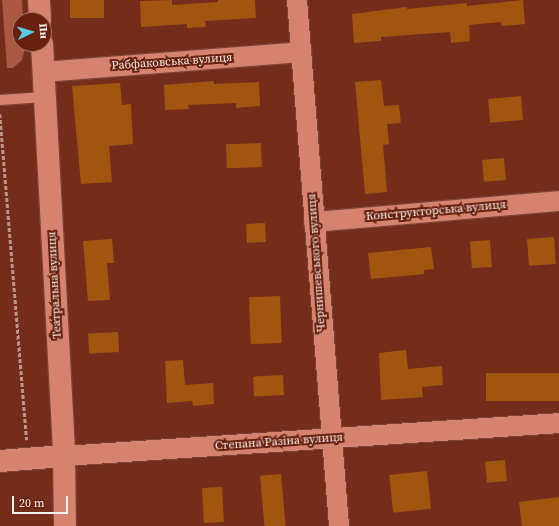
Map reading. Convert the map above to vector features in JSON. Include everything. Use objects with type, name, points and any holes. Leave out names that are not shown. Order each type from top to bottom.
[{"type":"street","points":[[39,0],[40,12]]},
{"type":"street","name":"Чернишевського вулиця","points":[[297,0],[339,526]]},
{"type":"street","name":"Театральна вулиця","points":[[42,52],[64,456],[65,526]]},
{"type":"street","name":"Рабфаковська вулиця","points":[[43,72],[301,52]]},
{"type":"street","name":"Конструкторська вулиця","points":[[314,222],[559,201]]},
{"type":"street","name":"Степана Разіна вулиця","points":[[0,461],[559,423]]},
{"type":"lane","points":[[0,100],[45,97]]},
{"type":"path","points":[[0,108],[28,459]]},
{"type":"shaded area","points":[[2,0],[22,0],[23,12],[12,12],[12,52],[24,52],[22,60],[13,68],[7,68]]},
{"type":"building","points":[[70,0],[104,0],[104,18],[70,18]]},
{"type":"building","points":[[172,0],[172,5],[218,2],[218,0],[255,0],[256,18],[205,21],[206,27],[187,28],[187,24],[141,27],[140,1]]},
{"type":"building","points":[[523,0],[525,24],[502,26],[501,22],[469,25],[470,41],[451,43],[450,32],[381,37],[381,41],[354,43],[352,14],[407,7],[407,9],[467,3],[467,6]]},
{"type":"building","points":[[381,80],[384,106],[399,105],[401,123],[387,124],[389,144],[383,145],[387,192],[365,194],[355,82]]},
{"type":"building","points":[[214,81],[214,84],[259,82],[260,106],[236,108],[236,103],[188,105],[189,109],[165,110],[164,85]]},
{"type":"building","points":[[120,83],[122,105],[131,104],[133,144],[109,146],[112,182],[81,184],[72,86]]},
{"type":"building","points":[[521,96],[523,120],[490,123],[488,99]]},
{"type":"building","points":[[261,143],[262,167],[227,168],[226,144]]},
{"type":"building","points":[[504,158],[506,180],[484,182],[482,160]]},
{"type":"building","points":[[265,223],[266,242],[247,243],[246,224]]},
{"type":"building","points":[[554,237],[556,264],[529,266],[527,239]]},
{"type":"building","points":[[112,239],[114,263],[107,263],[110,300],[88,301],[83,241]]},
{"type":"building","points":[[490,240],[492,267],[472,268],[470,241]]},
{"type":"building","points":[[431,247],[434,269],[424,270],[424,274],[371,279],[368,253]]},
{"type":"building","points":[[280,296],[282,343],[251,344],[249,297]]},
{"type":"building","points":[[118,332],[119,352],[89,354],[88,334]]},
{"type":"building","points":[[406,350],[408,369],[442,366],[443,385],[422,387],[423,397],[381,400],[379,353]]},
{"type":"building","points":[[183,360],[185,385],[213,383],[214,404],[193,406],[192,401],[167,403],[165,361]]},
{"type":"building","points":[[486,373],[559,373],[559,401],[486,401]]},
{"type":"building","points":[[283,375],[284,395],[254,397],[253,377]]},
{"type":"building","points":[[505,460],[507,481],[487,483],[485,462]]},
{"type":"building","points":[[427,471],[431,509],[393,513],[389,475]]},
{"type":"building","points":[[281,474],[286,526],[264,526],[260,476]]},
{"type":"building","points":[[222,487],[224,522],[204,523],[202,488]]},
{"type":"building","points":[[559,497],[559,526],[522,526],[519,502]]}]
